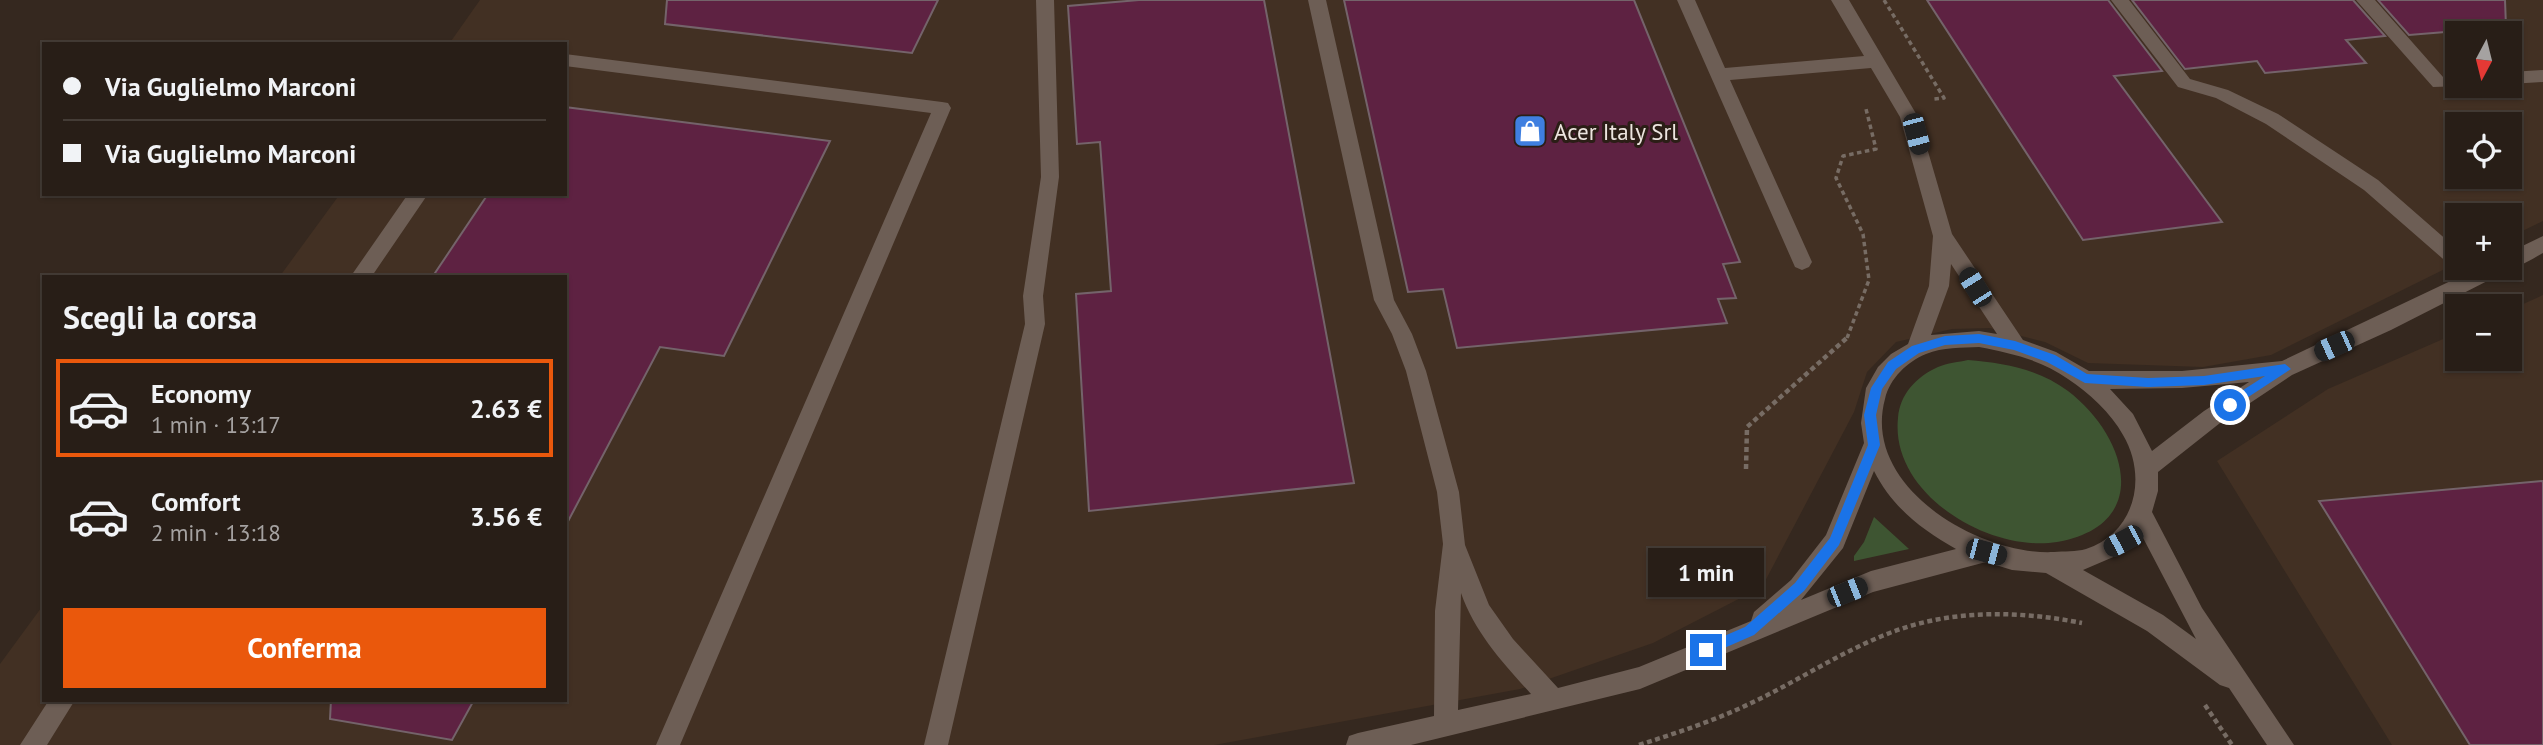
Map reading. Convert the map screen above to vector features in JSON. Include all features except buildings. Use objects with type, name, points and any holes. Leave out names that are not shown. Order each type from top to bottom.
[{"type":"street","points":[[936,745],[1035,324],[1033,296],[1050,177],[1045,0]]},
{"type":"street","points":[[1317,0],[1384,299],[1402,334],[1416,371],[1448,492],[1454,544],[1447,611],[1446,725]]},
{"type":"street","points":[[1686,0],[1802,262]]},
{"type":"street","points":[[1840,0],[1878,61],[1916,134],[1943,236],[2015,345]]},
{"type":"street","points":[[2120,0],[2184,83],[2222,94],[2272,119],[2371,185],[2445,250]]},
{"type":"street","points":[[2365,0],[2439,83],[2445,83]]},
{"type":"street","points":[[567,60],[942,108],[668,745]]},
{"type":"street","points":[[1718,75],[1878,61]]},
{"type":"street","points":[[2522,77],[2543,76]]},
{"type":"street","points":[[362,275],[418,196]]},
{"type":"street","points":[[1916,349],[1939,286],[1943,236]]},
{"type":"street","points":[[2522,255],[2543,244]]},
{"type":"street","points":[[2146,468],[2212,416],[2285,369],[2457,280]]},
{"type":"street","points":[[1979,339],[2015,345],[2051,358],[2085,379],[2114,406],[2135,436],[2146,468],[2147,492],[2142,514],[2123,541],[2091,558],[2051,564],[2019,561],[1986,552],[1947,533],[1914,507],[1889,477],[1874,445],[1870,415],[1876,388],[1892,365],[1916,349],[1945,340],[1979,339]]},
{"type":"street","points":[[2085,379],[2148,382],[2204,380],[2285,369]]},
{"type":"street","points":[[1750,631],[1799,587],[1835,541],[1874,445]]},
{"type":"street","points":[[2142,514],[2194,616],[2282,745]]},
{"type":"street","points":[[1454,544],[1479,611],[1505,648],[1553,701]]},
{"type":"street","points":[[1359,745],[1553,701],[1640,678],[1871,582],[1986,552]]},
{"type":"street","points":[[2051,564],[2155,623],[2243,688]]},
{"type":"street","points":[[32,745],[63,702]]},
{"type":"path","points":[[1884,0],[1944,98],[1923,100]]},
{"type":"path","points":[[1746,469],[1748,427],[1850,335],[1854,324],[1869,281],[1863,234],[1836,177],[1843,156],[1876,149],[1866,107],[1873,105]]},
{"type":"path","points":[[1639,745],[1729,713],[1885,635],[1938,620],[1985,614],[2044,615],[2093,626]]},
{"type":"path","points":[[2202,701],[2232,745]]},
{"type":"shaded area","points":[[480,0],[2543,0],[2543,221],[2522,231],[2522,203],[2445,203],[2445,269],[2271,355],[2203,367],[2088,363],[2045,342],[1990,328],[1952,329],[1896,342],[1867,372],[1854,412],[1762,587],[1653,643],[1520,689],[1214,745],[0,745],[0,664],[42,607],[42,702],[567,702],[567,275],[281,275],[339,196],[567,196],[567,42],[450,42]]},
{"type":"shaded area","points":[[2543,295],[2543,745],[2392,745],[2217,461],[2328,389],[2445,338],[2445,371],[2522,371],[2522,305]]},
{"type":"green space","points":[[1968,360],[2008,365],[2045,377],[2068,391],[2088,410],[2105,431],[2116,454],[2121,477],[2119,499],[2108,518],[2088,532],[2057,542],[2030,543],[2002,538],[1975,528],[1949,513],[1927,494],[1910,471],[1900,446],[1899,409],[1910,387],[1930,371]]},
{"type":"green space","points":[[1874,517],[1909,549],[1854,561],[1854,556],[1864,542]]},
{"type":"place","name":"Acer Italy Srl","points":[[1530,131]]},
{"type":"route","points":[[1706,650],[1750,631],[1799,587],[1835,541],[1874,445],[1870,415],[1876,388],[1892,365],[1916,349],[1945,340],[1979,339],[2015,345],[2051,358],[2085,379],[2148,382],[2204,380],[2285,369],[2230,405]]}]
